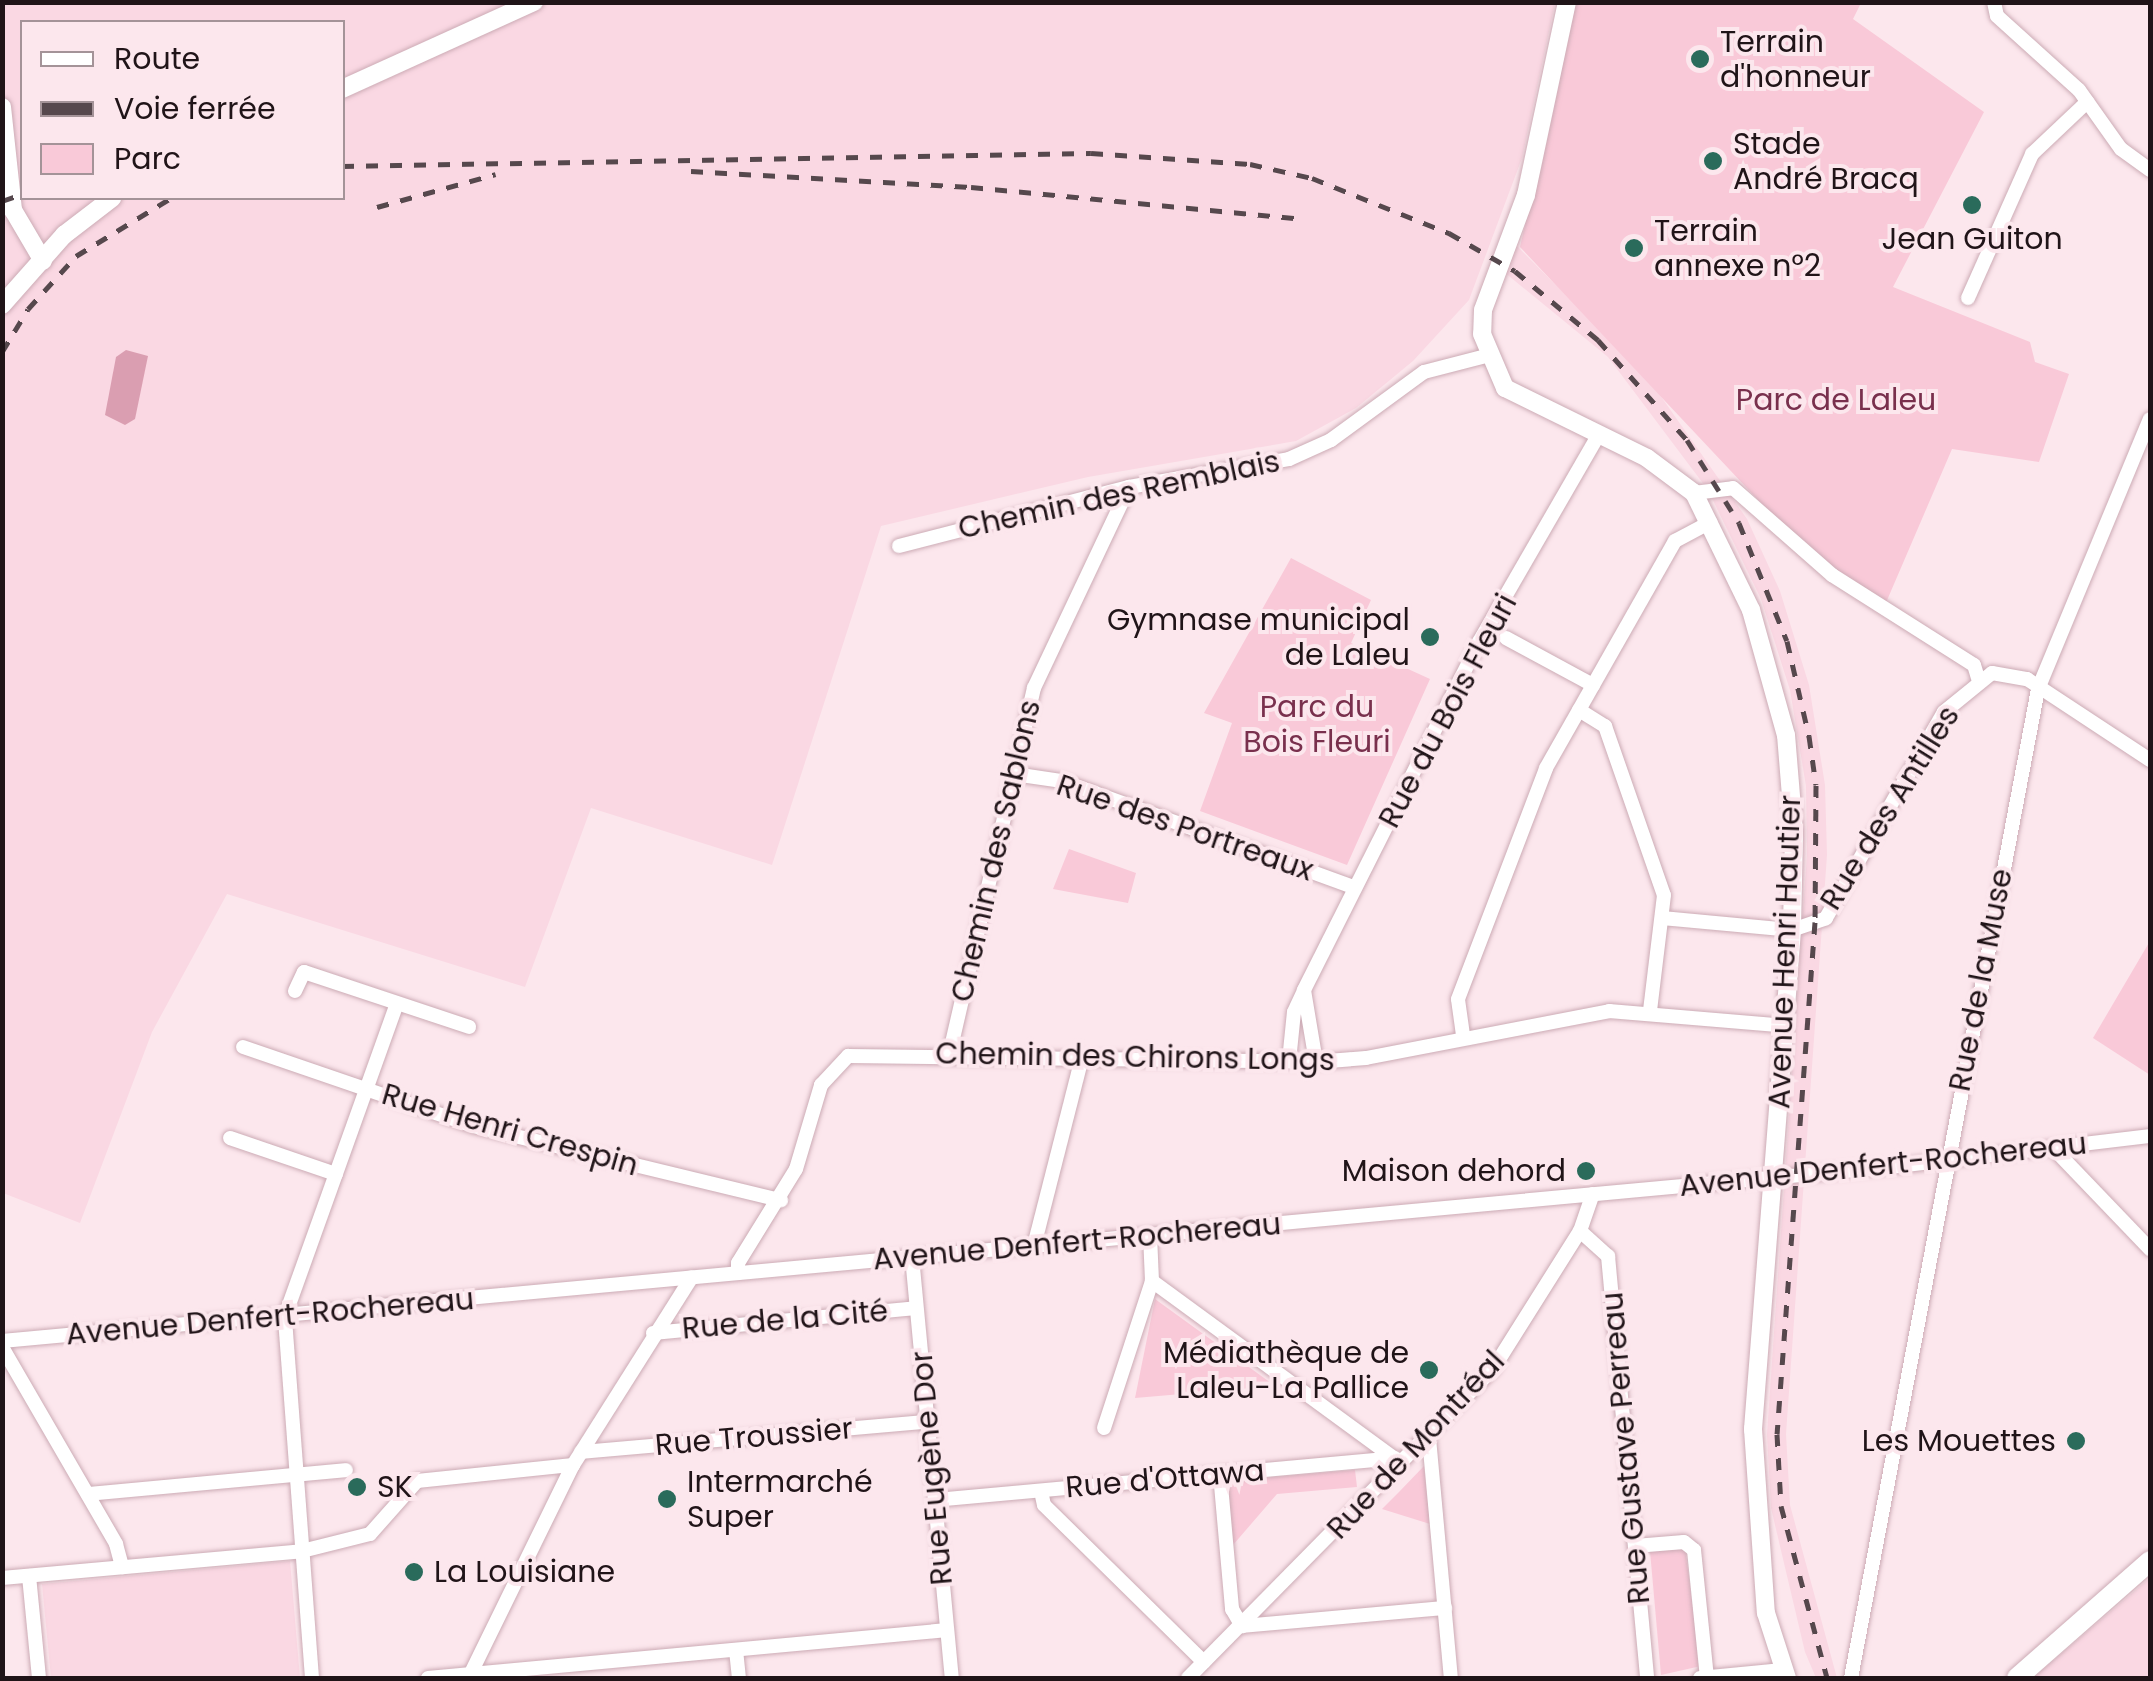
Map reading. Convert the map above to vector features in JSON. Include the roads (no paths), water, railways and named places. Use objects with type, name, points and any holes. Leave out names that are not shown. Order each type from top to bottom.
[{"type":"main road","points":[[2017,1678],[2150,1561]]},
{"type":"street","points":[[345,88],[534,2]]},
{"type":"street","points":[[1486,356],[1483,310],[1522,208],[1566,2]]},
{"type":"street","points":[[1994,2],[1997,16],[2088,102],[2121,149],[2150,170]]},
{"type":"street","points":[[1968,298],[2032,154],[2088,102]]},
{"type":"street","points":[[2,106],[13,210],[50,254]]},
{"type":"street","points":[[2,305],[50,254],[110,200]]},
{"type":"street","points":[[50,254],[125,200]]},
{"type":"street","name":"Avenue Henri Hautier","points":[[1486,356],[1505,388],[1664,467],[1694,493],[1751,610],[1786,735],[1794,832],[1792,930],[1753,1429],[1766,1613],[1786,1674]]},
{"type":"street","name":"Chemin des Remblais","points":[[899,546],[1128,487],[1289,460],[1331,440],[1424,372],[1486,356]]},
{"type":"street","name":"Rue de la Muse","points":[[1851,1678],[2038,689],[2150,419]]},
{"type":"street","name":"Rue du Bois Fleuri","points":[[1289,1062],[1294,1012],[1354,888],[1479,642],[1598,436]]},
{"type":"street","points":[[1694,493],[1716,485],[1733,488],[1832,575],[1974,666],[1979,682]]},
{"type":"street","name":"Chemin des Sablons","points":[[949,1056],[1034,688],[1128,487]]},
{"type":"street","points":[[1462,1035],[1458,998],[1546,768],[1675,540],[1710,522]]},
{"type":"street","points":[[1506,638],[1593,685]]},
{"type":"street","name":"Rue des Antilles","points":[[1792,930],[1826,918],[1944,712],[1979,682],[1999,672],[2038,689]]},
{"type":"street","points":[[2038,689],[2150,760]]},
{"type":"street","points":[[1579,710],[1605,726],[1664,895],[1650,1011]]},
{"type":"street","name":"Rue des Portreaux","points":[[1014,774],[1062,781],[1354,888]]},
{"type":"street","points":[[1662,918],[1792,930]]},
{"type":"street","points":[[295,991],[304,972],[469,1027]]},
{"type":"street","points":[[1304,990],[1316,1062]]},
{"type":"street","points":[[312,1678],[285,1316],[397,1003]]},
{"type":"street","name":"Chemin des Chirons Longs","points":[[738,1273],[738,1264],[781,1200],[832,1067],[864,1052],[1316,1062],[1366,1058],[1462,1035],[1609,1011],[1650,1011],[1786,1026]]},
{"type":"street","name":"Rue Henri Crespin","points":[[243,1047],[474,1126],[781,1200]]},
{"type":"street","points":[[1034,1246],[1082,1058]]},
{"type":"street","name":"Avenue Denfert-Rochereau","points":[[2,1344],[1946,1162],[2150,1136]]},
{"type":"street","points":[[230,1138],[336,1174]]},
{"type":"street","points":[[2054,1149],[2150,1249]]},
{"type":"street","name":"Rue de Montréal","points":[[1188,1678],[1493,1369],[1580,1231],[1593,1194]]},
{"type":"street","name":"Rue Gustave Perreau","points":[[1580,1231],[1608,1256],[1647,1678]]},
{"type":"street","points":[[1104,1428],[1152,1281],[1150,1235]]},
{"type":"street","name":"Rue Eugène Dor","points":[[912,1257],[952,1678]]},
{"type":"street","points":[[469,1676],[576,1458],[692,1277]]},
{"type":"street","points":[[1152,1281],[1399,1461]]},
{"type":"street","name":"Rue de la Cité","points":[[654,1333],[916,1308]]},
{"type":"street","points":[[2,1344],[88,1494],[122,1567]]},
{"type":"street","name":"Rue Troussier","points":[[2,1578],[302,1551],[370,1534],[417,1481],[576,1458],[928,1422]]},
{"type":"street","points":[[1429,1438],[1451,1678]]},
{"type":"street","name":"Rue d'Ottawa","points":[[935,1500],[1399,1461]]},
{"type":"street","points":[[88,1494],[346,1470]]},
{"type":"street","points":[[1220,1474],[1232,1610],[1242,1626],[1445,1608]]},
{"type":"street","points":[[1041,1491],[1044,1505],[1204,1662]]},
{"type":"street","points":[[1635,1546],[1684,1542],[1694,1550],[1703,1678],[1786,1674]]},
{"type":"street","points":[[30,1576],[39,1678]]},
{"type":"street","points":[[428,1678],[947,1630]]},
{"type":"street","points":[[736,1650],[739,1678]]},
{"type":"railway","points":[[345,166],[1091,153],[1250,164],[1312,178],[1449,233],[1515,271],[1598,340],[1687,440],[1739,523],[1787,641],[1809,736],[1816,785],[1815,922],[1777,1434],[1781,1506],[1827,1678]]},
{"type":"railway","points":[[691,171],[971,187],[1304,219]]},
{"type":"railway","points":[[377,207],[496,174]]},
{"type":"railway","points":[[2,201],[20,195]]},
{"type":"railway","points":[[2,352],[28,309],[76,256],[168,200]]},
{"type":"place","name":"Terrain d'honneur","points":[[1700,59]]},
{"type":"place","name":"Stade André Bracq","points":[[1713,161]]},
{"type":"place","name":"Jean Guiton","points":[[1972,205]]},
{"type":"place","name":"Terrain annexe n°2","points":[[1634,248]]},
{"type":"place","name":"Gymnase municipal de Laleu","points":[[1430,637]]},
{"type":"place","name":"Maison dehord","points":[[1586,1171]]},
{"type":"place","name":"Médiathèque de Laleu-La Pallice","points":[[1429,1370]]},
{"type":"place","name":"Les Mouettes","points":[[2076,1441]]},
{"type":"place","name":"SK","points":[[357,1487]]},
{"type":"place","name":"Intermarché Super","points":[[667,1499]]},
{"type":"place","name":"La Louisiane","points":[[414,1572]]},
{"type":"park label","name":"Parc de Laleu","points":[[1836,400]]},
{"type":"park label","name":"Parc du Bois Fleuri","points":[[1317,724]]}]
